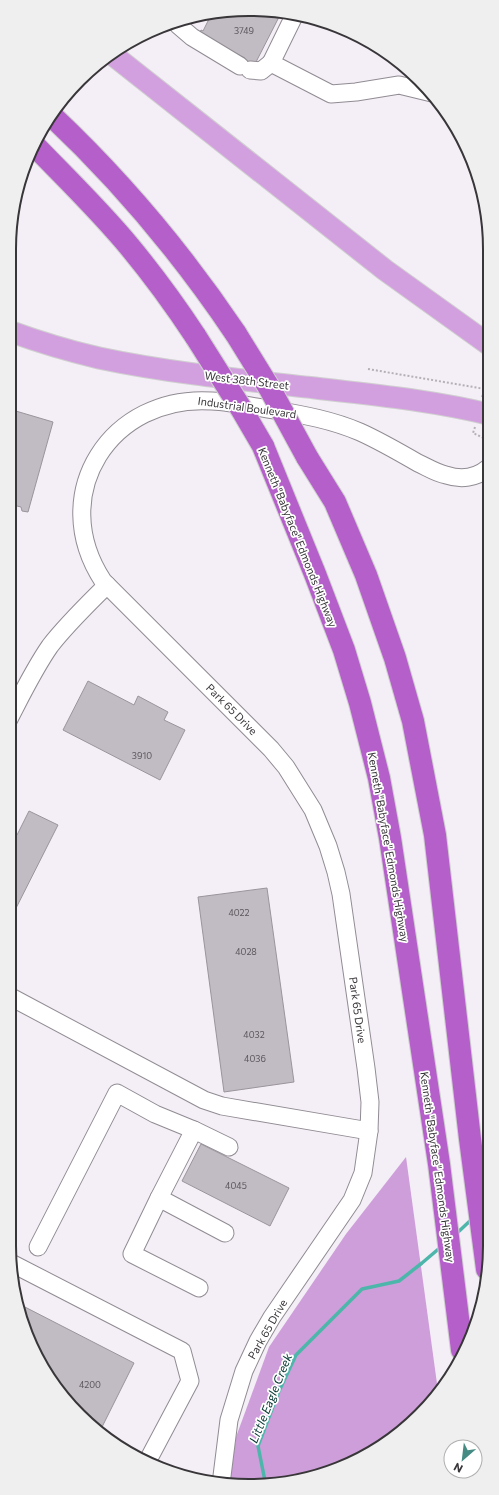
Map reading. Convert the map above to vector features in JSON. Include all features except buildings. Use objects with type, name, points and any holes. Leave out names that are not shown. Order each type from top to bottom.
[{"type":"highway","points":[[55,119],[95,159],[154,224],[203,286],[236,334],[270,389],[307,457],[335,502],[366,575],[393,651],[413,721],[435,835],[483,1238]]},
{"type":"highway","name":"Kenneth \"Babyface\" Edmonds Highway","points":[[38,150],[92,204],[129,246],[164,291],[196,336],[235,398],[263,446],[344,650],[371,746],[390,838],[439,1164],[461,1344]]},
{"type":"main road","points":[[116,58],[385,270],[483,340]]},
{"type":"main road","name":"West 38th Street","points":[[16,334],[68,350],[108,359],[190,373],[396,397],[457,407],[483,406]]},
{"type":"street","points":[[180,26],[192,37],[245,68],[261,71],[271,63],[292,20]]},
{"type":"street","points":[[271,63],[331,94],[356,92],[399,85],[420,90]]},
{"type":"street","name":"Industrial Boulevard","points":[[107,585],[97,572],[92,562],[84,535],[82,506],[87,480],[96,459],[117,433],[140,416],[156,408],[172,403],[195,400],[214,401],[245,405],[330,421],[361,432],[446,476],[462,478],[476,476],[483,471]]},
{"type":"street","points":[[16,706],[33,673],[51,645],[107,585]]},
{"type":"street","name":"Park 65 Drive","points":[[107,585],[271,749],[286,767],[313,810],[333,861],[341,894],[366,1068],[370,1102],[369,1131],[363,1173],[352,1200],[275,1312],[258,1341],[244,1371],[229,1420],[222,1477]]},
{"type":"street","points":[[16,1000],[204,1100],[222,1106],[369,1131]]},
{"type":"street","points":[[38,1247],[117,1093],[155,1114],[229,1146]]},
{"type":"street","points":[[194,1130],[132,1254],[199,1288]]},
{"type":"street","points":[[159,1198],[225,1233]]},
{"type":"street","points":[[17,1266],[182,1351],[190,1381],[150,1457]]},
{"type":"path","points":[[368,369],[483,389]]},
{"type":"path","points":[[474,430],[473,433],[483,438]]},
{"type":"shaded area","points":[[406,1157],[437,1385],[415,1411],[392,1431],[353,1455],[325,1467],[295,1475],[265,1479],[231,1479],[236,1437],[269,1347],[346,1234]]},
{"type":"waterway","name":"Little Eagle Creek","points":[[456,1234],[472,1219]]},
{"type":"waterway","name":"Little Eagle Creek","points":[[265,1479],[258,1446],[279,1391],[296,1355],[362,1289],[399,1281],[442,1246]]}]
